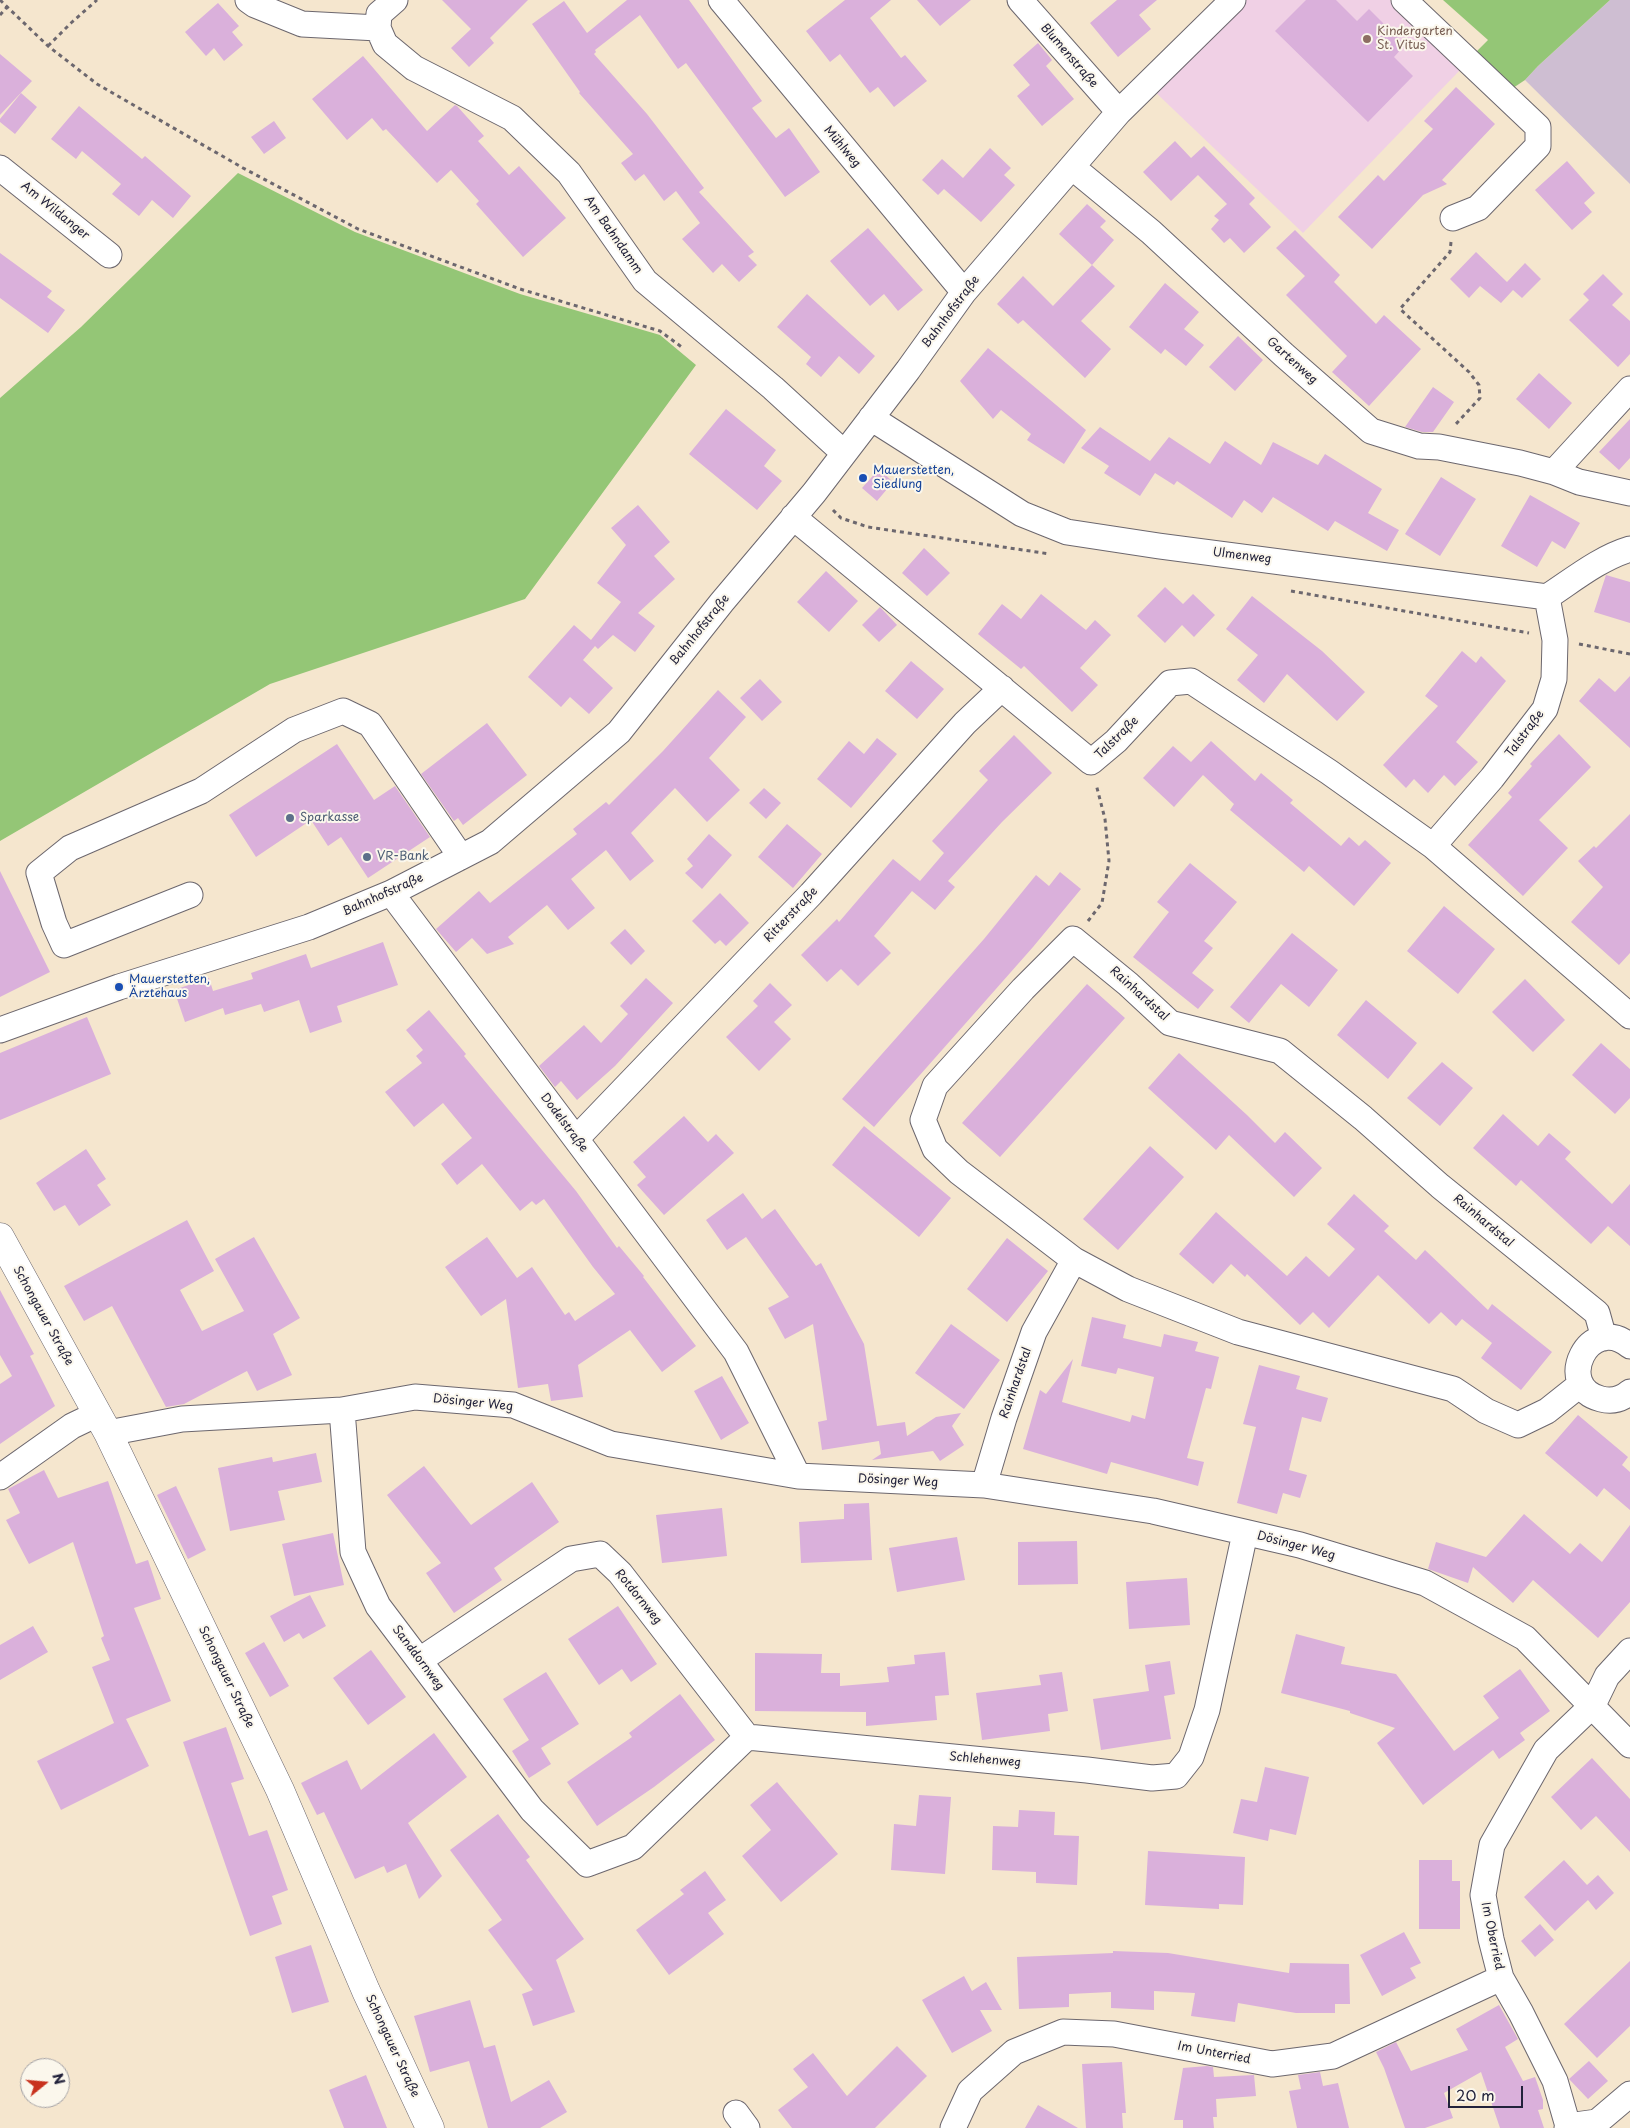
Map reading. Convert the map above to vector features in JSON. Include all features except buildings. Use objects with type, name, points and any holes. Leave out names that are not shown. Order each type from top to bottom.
[{"type":"main road","name":"Schongauer Straße","points":[[0,1237],[103,1423],[280,1790],[366,1990],[430,2128]]},
{"type":"street","points":[[248,0],[254,5],[302,24],[378,28],[379,14],[395,0]]},
{"type":"street","name":"Mühlweg","points":[[721,0],[964,292]]},
{"type":"street","name":"Blumenstraße","points":[[1020,0],[1118,112]]},
{"type":"street","name":"Bahnhofstraße","points":[[0,1030],[119,987],[309,926],[391,893],[490,842],[619,732],[844,453],[964,292],[1118,112],[1234,0]]},
{"type":"street","points":[[1404,0],[1538,127],[1538,146],[1478,208],[1453,218]]},
{"type":"street","name":"Am Bahndamm","points":[[378,28],[385,44],[414,68],[512,118],[569,173],[646,281],[773,388],[844,453]]},
{"type":"street","name":"Gartenweg","points":[[1072,167],[1151,232],[1284,355],[1371,431],[1419,446],[1439,447],[1520,463],[1554,472],[1579,482],[1630,493]]},
{"type":"street","name":"Am Wildanger","points":[[0,168],[109,255]]},
{"type":"street","points":[[1554,472],[1630,389]]},
{"type":"street","name":"Ulmenweg","points":[[871,418],[1022,514],[1067,532],[1159,546],[1547,597]]},
{"type":"street","name":"Talstraße","points":[[793,517],[1091,762],[1116,741],[1170,683],[1191,681],[1329,772],[1433,846],[1629,1012]]},
{"type":"street","points":[[1547,597],[1620,552],[1630,549]]},
{"type":"street","name":"Talstraße","points":[[1433,846],[1492,778],[1545,709],[1554,679],[1555,640],[1547,597]]},
{"type":"street","name":"Ritterstraße","points":[[576,1139],[811,894],[965,723],[1002,688]]},
{"type":"street","points":[[190,895],[64,945],[54,923],[39,873],[70,848],[201,791],[294,730],[343,711],[370,724],[461,857]]},
{"type":"street","name":"Dodelstraße","points":[[391,893],[736,1352],[798,1476]]},
{"type":"street","points":[[1073,939],[1023,989],[935,1086],[923,1120],[935,1149],[959,1172],[1074,1260],[1128,1289],[1238,1332],[1453,1389],[1486,1411],[1518,1425],[1547,1411],[1581,1384]]},
{"type":"street","name":"Rainhardstal","points":[[1073,939],[1122,979],[1170,1023],[1280,1051],[1363,1118],[1447,1192],[1597,1313],[1604,1338]]},
{"type":"street","name":"Rainhardstal","points":[[984,1485],[1004,1418],[1034,1332],[1074,1260]]},
{"type":"street","points":[[1628,1398],[1616,1400],[1601,1399],[1588,1392],[1581,1384],[1578,1375],[1581,1355],[1586,1347],[1595,1341],[1604,1338],[1615,1338],[1630,1346]]},
{"type":"street","name":"Dösinger Weg","points":[[0,1477],[72,1426],[342,1410],[415,1397],[513,1405],[610,1444],[798,1476],[984,1485],[1154,1512],[1300,1545],[1425,1583],[1525,1638],[1593,1705],[1630,1745]]},
{"type":"street","name":"Sanddornweg","points":[[342,1410],[353,1552],[378,1606],[532,1810],[587,1864],[633,1846],[746,1737]]},
{"type":"street","name":"Schlehenweg","points":[[746,1737],[1152,1778],[1176,1776],[1191,1757],[1207,1710],[1245,1533]]},
{"type":"street","name":"Rotdornweg","points":[[420,1660],[571,1559],[600,1554],[620,1573],[746,1737]]},
{"type":"street","points":[[1593,1705],[1607,1676],[1630,1651]]},
{"type":"street","name":"Im Oberried","points":[[1593,1705],[1546,1750],[1492,1845],[1483,1895],[1491,1939],[1501,1978],[1555,2081],[1568,2127],[1597,2122],[1630,2094]]},
{"type":"street","name":"Im Unterried","points":[[953,2128],[970,2091],[1014,2052],[1063,2032],[1114,2034],[1272,2064],[1289,2062],[1333,2056],[1501,1978]]},
{"type":"path","points":[[0,0],[48,46],[97,84],[243,168],[358,229],[520,289],[660,331]]},
{"type":"path","points":[[48,46],[97,0]]},
{"type":"path","points":[[0,15],[7,7]]},
{"type":"path","points":[[1439,447],[1453,427],[1480,398],[1479,385],[1469,372],[1400,309],[1450,252],[1453,218]]},
{"type":"path","points":[[1073,939],[1102,903],[1109,861],[1105,819],[1091,762]]},
{"type":"shaded area","points":[[1244,0],[1390,0],[1461,69],[1303,233],[1152,89]]},
{"type":"shaded area","points":[[1610,0],[1630,0],[1630,184],[1525,80]]},
{"type":"green space","points":[[1443,0],[1610,0],[1525,80],[1513,88],[1476,52],[1488,40]]},
{"type":"green space","points":[[238,173],[355,232],[520,294],[660,335],[696,365],[525,599],[270,684],[0,841],[0,398],[81,327]]},
{"type":"place","name":"Kindergarten St. Vitus","points":[[1367,39]]},
{"type":"place","name":"Mauerstetten, Siedlung","points":[[863,478]]},
{"type":"place","name":"Sparkasse","points":[[290,818]]},
{"type":"place","name":"VR-Bank","points":[[367,857]]},
{"type":"place","name":"Mauerstetten, Ärztehaus","points":[[119,987]]}]
